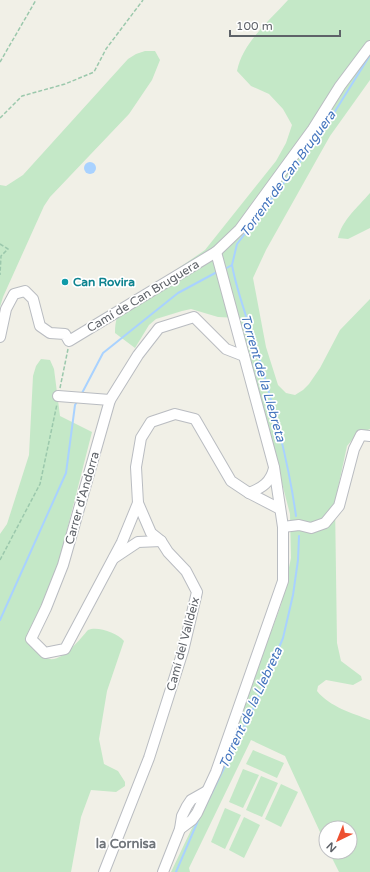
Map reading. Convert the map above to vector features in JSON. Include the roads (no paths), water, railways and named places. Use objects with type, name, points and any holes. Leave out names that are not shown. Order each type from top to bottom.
[{"type":"street","name":"Camí de Can Bruguera","points":[[0,337],[6,309],[14,294],[25,291],[33,298],[40,326],[50,333],[67,338],[216,252],[240,229],[313,129],[340,86],[370,46]]},
{"type":"street","points":[[163,872],[180,829],[182,816],[191,800],[206,791],[216,772],[283,581],[283,527],[274,467],[216,252]]},
{"type":"street","name":"Carrer d'Andorra","points":[[138,503],[122,542],[79,626],[65,649],[45,653],[31,639],[46,608],[63,564],[110,400],[138,355],[159,328],[194,317],[226,349],[244,356]]},
{"type":"street","points":[[58,396],[110,400]]},
{"type":"street","name":"Camí del Valldeix","points":[[104,872],[149,758],[183,651],[197,592],[186,571],[168,552],[162,541],[151,533],[138,503],[136,467],[141,438],[152,422],[175,414],[194,419],[231,481],[249,493],[280,508]]},
{"type":"street","points":[[283,527],[300,525],[311,528],[325,523],[339,506],[354,449],[361,435],[370,436]]},
{"type":"street","points":[[249,493],[261,489],[272,476],[274,467]]},
{"type":"street","name":"Carrer d'Andorra","points":[[111,561],[138,542],[162,541]]},
{"type":"water","points":[[88,162],[92,162],[96,168],[92,174],[88,174],[84,170],[84,166]]},
{"type":"waterway","name":"Torrent de Can Bruguera","points":[[223,270],[232,265],[237,244],[319,137],[370,55]]},
{"type":"waterway","name":"Torrent de la Llebreta","points":[[232,265],[279,430],[289,473],[296,516]]},
{"type":"waterway","name":"Torrent de Can Bruguera","points":[[81,395],[103,353],[178,293],[217,272]]},
{"type":"waterway","name":"Torrent de Can Bruguera","points":[[0,620],[66,473],[75,405],[78,400]]},
{"type":"waterway","name":"Torrent de la Llebreta","points":[[203,811],[254,707],[283,638],[293,595],[298,560],[299,536]]},
{"type":"waterway","name":"Torrent de la Llebreta","points":[[176,872],[200,816]]},
{"type":"place","name":"Can Rovira","points":[[65,282]]},
{"type":"district","name":"la Cornisa","points":[[126,844]]}]
